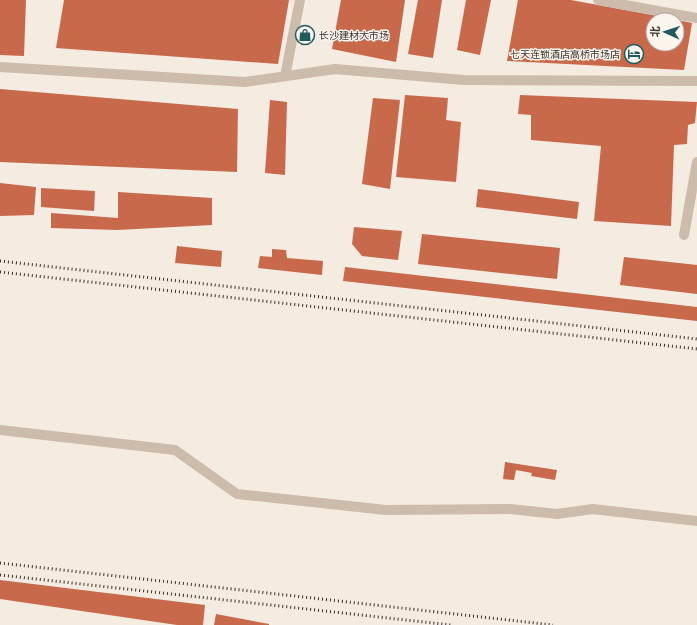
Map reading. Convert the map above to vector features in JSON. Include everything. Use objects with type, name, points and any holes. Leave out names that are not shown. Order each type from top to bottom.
[{"type":"street","points":[[286,76],[300,0]]},
{"type":"street","points":[[598,0],[697,18]]},
{"type":"street","points":[[0,67],[245,82],[335,69],[464,80],[697,81]]},
{"type":"street","points":[[684,235],[697,162]]},
{"type":"street","points":[[0,430],[175,450],[237,494],[386,510],[510,509],[557,514],[593,509],[697,521]]},
{"type":"building","points":[[0,0],[26,0],[24,56],[0,55]]},
{"type":"building","points":[[64,0],[289,0],[278,64],[56,48]]},
{"type":"building","points":[[341,0],[405,0],[396,62],[332,49]]},
{"type":"building","points":[[418,0],[442,0],[433,58],[408,54]]},
{"type":"building","points":[[466,0],[491,0],[480,55],[457,50]]},
{"type":"building","points":[[518,0],[571,0],[645,14],[645,52],[685,52],[685,22],[692,23],[684,70],[507,61]]},
{"type":"building","points":[[0,89],[238,109],[237,172],[0,162]]},
{"type":"building","points":[[405,95],[448,98],[446,120],[461,122],[456,182],[396,177]]},
{"type":"building","points":[[520,95],[697,102],[695,123],[688,125],[687,144],[674,145],[671,226],[594,221],[601,146],[531,140],[531,115],[518,114]]},
{"type":"building","points":[[373,98],[400,100],[390,189],[362,184]]},
{"type":"building","points":[[270,100],[287,102],[285,175],[265,173]]},
{"type":"building","points":[[0,183],[36,187],[34,215],[0,216]]},
{"type":"building","points":[[41,188],[95,191],[94,211],[41,207]]},
{"type":"building","points":[[478,189],[579,202],[577,219],[476,207]]},
{"type":"building","points":[[118,192],[212,198],[212,225],[117,230],[51,228],[51,213],[118,218]]},
{"type":"building","points":[[354,227],[402,231],[398,260],[362,256],[352,244]]},
{"type":"building","points":[[422,234],[560,248],[557,279],[418,264]]},
{"type":"building","points":[[177,246],[222,251],[221,267],[175,263]]},
{"type":"building","points":[[272,249],[286,250],[287,258],[323,261],[322,275],[258,268],[260,256],[272,257]]},
{"type":"building","points":[[624,257],[697,265],[697,294],[620,285]]},
{"type":"building","points":[[345,267],[697,307],[697,321],[343,281]]},
{"type":"building","points":[[505,462],[557,470],[555,480],[531,476],[532,473],[516,470],[514,480],[503,479]]},
{"type":"building","points":[[0,580],[205,605],[203,625],[177,625],[0,599]]},
{"type":"building","points":[[216,614],[269,624],[269,625],[214,625]]},
{"type":"railway","points":[[0,261],[697,339]]},
{"type":"railway","points":[[0,272],[697,349]]},
{"type":"railway","points":[[0,563],[553,625]]},
{"type":"railway","points":[[0,575],[451,625]]},
{"type":"place","name":"长沙建材大市场","points":[[305,35]]},
{"type":"place","name":"七天连锁酒店高桥市场店","points":[[634,54]]}]
